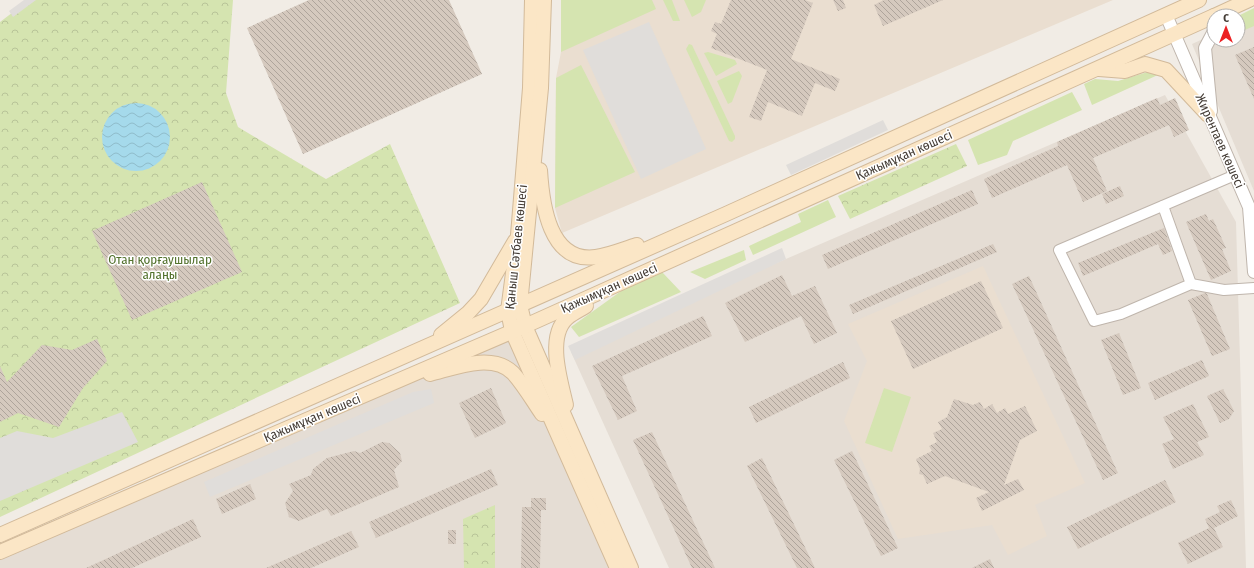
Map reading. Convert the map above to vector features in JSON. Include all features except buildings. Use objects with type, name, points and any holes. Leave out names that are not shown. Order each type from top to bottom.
[{"type":"main road","name":"Қаныш Сәтбаев көшесі","points":[[532,0],[530,88],[518,235],[514,308],[518,329],[565,435],[631,568]]},
{"type":"main road","name":"Қаныш Сәтбаев көшесі","points":[[514,308],[541,88],[544,0]]},
{"type":"main road","name":"Қажымұқан көшесі","points":[[0,535],[514,308],[1199,0]]},
{"type":"main road","name":"Қажымұқан көшесі","points":[[1232,8],[1247,1]]},
{"type":"main road","name":"Қажымұқан көшесі","points":[[0,552],[518,329],[1206,20]]},
{"type":"main road","points":[[1096,69],[1125,71],[1145,64],[1166,70],[1210,119]]},
{"type":"main road","points":[[537,129],[542,201],[553,236],[572,255],[595,257],[691,229]]},
{"type":"main road","points":[[428,346],[468,313],[481,300],[518,235]]},
{"type":"main road","points":[[565,435],[555,351],[561,327],[567,318],[629,279]]},
{"type":"main road","points":[[390,384],[481,363],[496,363],[513,373],[565,435]]},
{"type":"main road","name":"Қаныш Сәтбаев көшесі","points":[[565,435],[617,568]]},
{"type":"street","points":[[1239,8],[1247,1]]},
{"type":"street","name":"Жирентаев көшесі","points":[[1166,15],[1173,35],[1235,175],[1252,206],[1254,272]]},
{"type":"street","points":[[1206,46],[1210,119]]},
{"type":"street","points":[[1235,175],[1059,250],[1094,321],[1121,314],[1190,284],[1224,290],[1254,288]]},
{"type":"street","points":[[1163,206],[1190,284]]},
{"type":"shaded area","points":[[24,0],[36,0],[13,17],[9,11]]},
{"type":"shaded area","points":[[561,0],[1113,0],[562,233],[555,208],[556,78],[561,52]]},
{"type":"shaded area","points":[[1254,16],[1254,191],[1192,44],[1206,38],[1206,48],[1246,48],[1246,20]]},
{"type":"shaded area","points":[[649,22],[706,149],[641,179],[583,50]]},
{"type":"shaded area","points":[[1165,95],[1236,222],[1246,568],[669,568],[571,352]]},
{"type":"shaded area","points":[[883,120],[888,130],[791,175],[786,165]]},
{"type":"shaded area","points":[[782,248],[786,259],[575,360],[568,346]]},
{"type":"shaded area","points":[[983,266],[1085,483],[1035,505],[1047,536],[1008,555],[992,525],[898,539],[844,421],[867,361],[848,324]]},
{"type":"shaded area","points":[[512,331],[617,568],[0,568],[0,552]]},
{"type":"shaded area","points":[[431,389],[434,403],[210,497],[204,482],[413,392]]},
{"type":"shaded area","points":[[122,412],[138,442],[0,501],[0,438],[17,431],[53,438]]},
{"type":"green space","name":"Отан қорғаушылар алаңы","points":[[29,0],[233,0],[226,93],[238,127],[326,179],[390,144],[460,303],[0,517],[0,22]]},
{"type":"green space","points":[[561,0],[652,0],[656,9],[561,52]]},
{"type":"green space","points":[[663,0],[672,0],[680,21],[673,21]]},
{"type":"green space","points":[[684,0],[706,0],[701,12],[692,17]]},
{"type":"green space","points":[[1254,8],[1254,26],[1246,30],[1246,12]]},
{"type":"green space","points":[[689,44],[692,45],[735,136],[735,139],[732,142],[729,141],[686,49]]},
{"type":"green space","points":[[708,52],[735,60],[737,64],[716,76],[704,53]]},
{"type":"green space","points":[[581,65],[635,172],[555,208],[556,78]]},
{"type":"green space","points":[[739,71],[742,76],[732,102],[728,104],[717,81]]},
{"type":"green space","points":[[1151,71],[1160,74],[1092,105],[1084,84],[1095,79],[1118,81]]},
{"type":"green space","points":[[1072,92],[1082,110],[1013,141],[1007,155],[978,165],[968,140]]},
{"type":"green space","points":[[956,144],[967,166],[850,219],[838,196]]},
{"type":"green space","points":[[828,200],[836,217],[753,255],[749,246],[801,222],[798,214]]},
{"type":"green space","points":[[744,250],[746,260],[705,279],[690,272]]},
{"type":"green space","points":[[662,272],[681,292],[579,337],[571,327],[624,289]]},
{"type":"green space","points":[[884,388],[911,397],[892,452],[865,443]]},
{"type":"green space","points":[[495,505],[495,568],[464,568],[463,519]]},
{"type":"water","points":[[136,103],[149,106],[160,113],[167,124],[170,137],[167,150],[160,161],[149,168],[136,171],[123,168],[112,161],[105,150],[102,137],[105,124],[112,113],[123,106]]}]
